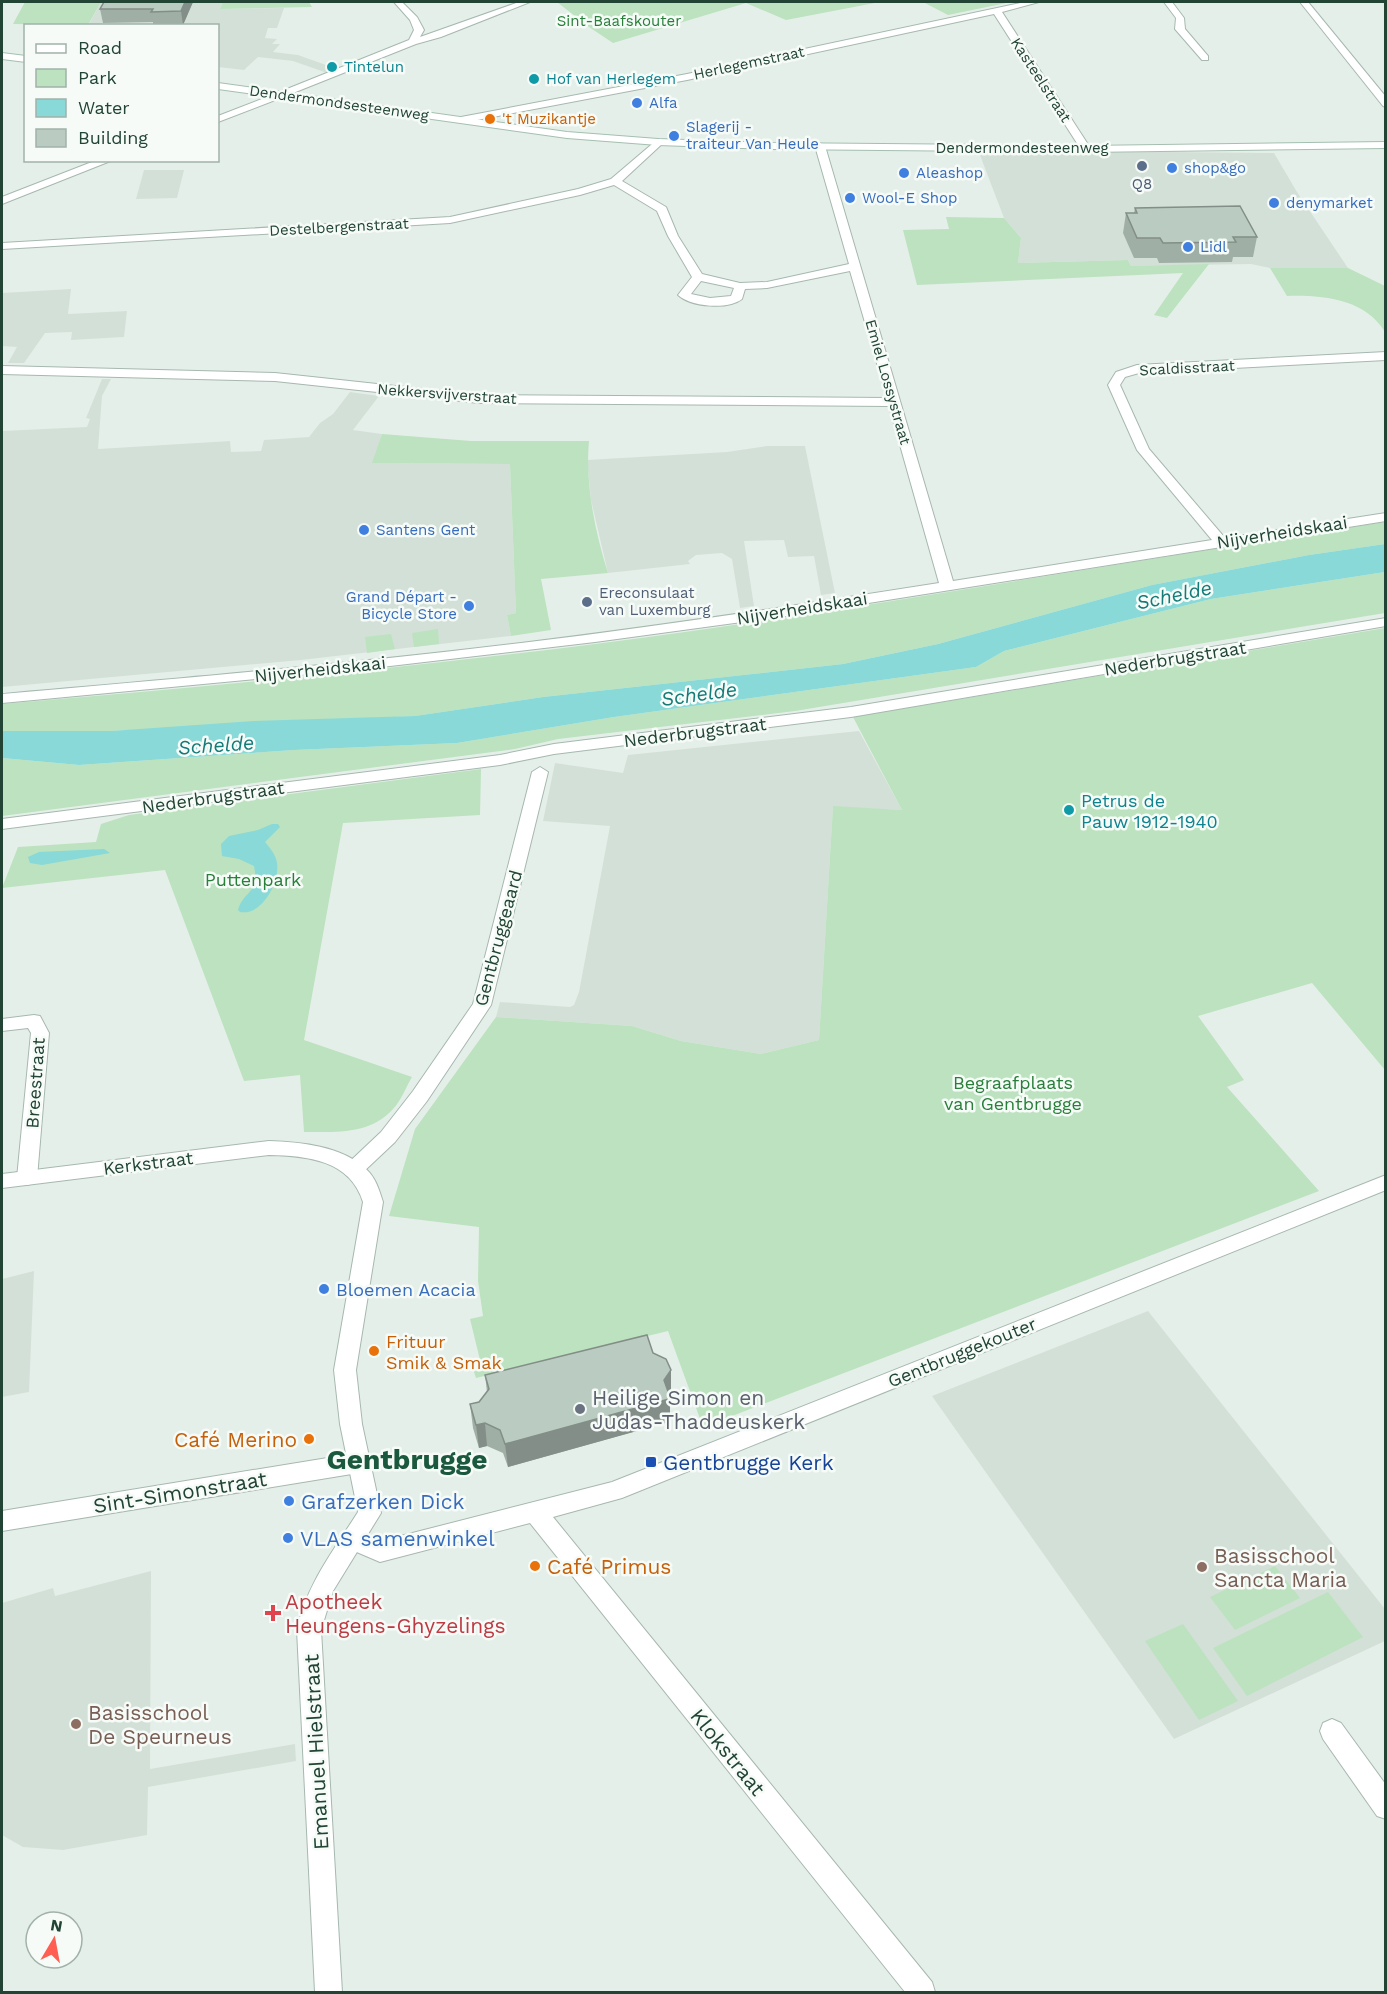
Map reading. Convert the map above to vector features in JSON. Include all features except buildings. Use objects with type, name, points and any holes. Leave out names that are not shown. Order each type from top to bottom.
[{"type":"street","points":[[398,2],[416,23],[419,30],[413,42]]},
{"type":"street","points":[[219,119],[413,42],[526,2]]},
{"type":"street","name":"Herlegemstraat","points":[[461,120],[687,77],[1035,2]]},
{"type":"street","points":[[1168,2],[1180,18],[1180,29],[1205,58]]},
{"type":"street","points":[[1304,2],[1386,104]]},
{"type":"street","name":"Kasteelstraat","points":[[996,10],[1086,149]]},
{"type":"street","points":[[416,23],[428,24]]},
{"type":"street","points":[[440,24],[464,25]]},
{"type":"street","points":[[4,59],[24,59]]},
{"type":"street","name":"Dendermondsesteenweg","points":[[219,86],[567,135],[658,142]]},
{"type":"street","name":"Dendermondesteenweg","points":[[658,142],[1086,149],[1386,145]]},
{"type":"street","name":"Destelbergenstraat","points":[[2,246],[450,220],[580,192],[615,181],[658,142]]},
{"type":"street","name":"Emiel Lossystraat","points":[[820,146],[947,586]]},
{"type":"street","points":[[2,201],[103,162]]},
{"type":"street","points":[[615,181],[662,209],[673,236],[698,277],[740,286],[767,285],[807,276],[856,273]]},
{"type":"street","points":[[604,185],[642,197]]},
{"type":"street","points":[[698,277],[684,295],[696,300],[722,302],[736,299],[740,286]]},
{"type":"street","name":"Scaldisstraat","points":[[1221,541],[1143,450],[1114,385],[1120,375],[1137,369],[1386,356]]},
{"type":"street","name":"Nekkersvijverstraat","points":[[2,370],[275,377],[479,399],[894,402]]},
{"type":"street","name":"Nijverheidskaai","points":[[2,699],[302,672],[592,639],[748,617],[1221,541],[1386,517]]},
{"type":"street","name":"Nederbrugstraat","points":[[2,824],[500,760],[554,749],[851,712],[1386,622]]},
{"type":"street","name":"Gentbruggeaard","points":[[353,1170],[388,1137],[420,1096],[482,1005],[540,772]]},
{"type":"street","name":"Breestraat","points":[[2,1025],[34,1022],[40,1034],[27,1178]]},
{"type":"street","name":"Kerkstraat","points":[[2,1181],[268,1148],[294,1148]]},
{"type":"street","name":"Emanuel Hielstraat","points":[[294,1148],[328,1156],[353,1170],[367,1184],[373,1202],[345,1370],[346,1393],[358,1463],[370,1513],[319,1595],[311,1612],[309,1630],[329,1992]]},
{"type":"street","name":"Gentbruggekouter","points":[[353,1540],[380,1552],[614,1491],[1386,1182]]},
{"type":"street","name":"Sint-Simonstraat","points":[[2,1521],[358,1463]]},
{"type":"street","name":"Klokstraat","points":[[534,1511],[922,1992]]},
{"type":"street","points":[[1332,1731],[1386,1807]]},
{"type":"shaded area","points":[[101,2],[223,2],[220,9],[284,8],[277,28],[268,28],[265,38],[277,39],[272,44],[280,44],[273,52],[298,55],[340,70],[330,74],[293,61],[258,57],[244,70],[219,67],[219,24],[89,24]]},
{"type":"shaded area","points":[[978,150],[1274,153],[1348,268],[1270,268],[1251,264],[1131,266],[1128,260],[1018,263],[1021,238],[1004,218]]},
{"type":"shaded area","points":[[144,170],[184,170],[177,198],[136,199]]},
{"type":"shaded area","points":[[71,289],[68,314],[127,311],[124,337],[71,340],[72,332],[45,333],[24,363],[8,363],[17,347],[2,346],[2,293]]},
{"type":"shaded area","points":[[102,379],[111,379],[102,396],[98,449],[230,441],[231,452],[261,451],[264,440],[309,437],[320,423],[333,414],[350,392],[379,396],[353,430],[382,434],[373,463],[510,464],[516,613],[507,615],[511,636],[301,660],[2,687],[2,431],[87,427],[90,419],[86,418]]},
{"type":"shaded area","points":[[767,446],[805,446],[835,593],[821,595],[814,556],[788,557],[784,540],[744,541],[754,606],[740,608],[732,559],[722,553],[696,555],[688,561],[690,564],[608,573],[591,500],[587,460],[727,452]]},
{"type":"shaded area","points":[[859,731],[902,810],[833,807],[819,1040],[761,1054],[681,1041],[632,1026],[496,1017],[500,1002],[570,1007],[574,1005],[579,992],[610,826],[543,821],[555,763],[623,773],[628,755]]},
{"type":"shaded area","points":[[34,1271],[29,1392],[2,1397],[2,1279]]},
{"type":"shaded area","name":"Basisschool Sancta Maria","points":[[1148,1311],[1385,1609],[1385,1641],[1174,1739],[932,1396]]},
{"type":"shaded area","name":"Basisschool De Speurneus","points":[[151,1571],[150,1769],[295,1744],[296,1761],[148,1787],[147,1835],[63,1850],[23,1847],[2,1835],[2,1603],[53,1588],[55,1596]]},
{"type":"green space","points":[[25,2],[101,2],[89,24],[13,24]]},
{"type":"green space","points":[[223,2],[309,2],[312,7],[220,9]]},
{"type":"green space","name":"Sint-Baafskouter","points":[[557,2],[880,2],[786,20],[746,3],[613,43]]},
{"type":"green space","points":[[923,2],[1011,2],[948,15]]},
{"type":"green space","points":[[946,217],[1004,218],[1021,238],[1018,263],[1128,260],[1131,266],[1209,264],[1167,318],[1154,315],[1183,273],[917,285],[903,230],[949,229]]},
{"type":"green space","points":[[1270,268],[1348,268],[1385,286],[1385,332],[1366,312],[1342,301],[1329,298],[1287,296]]},
{"type":"green space","points":[[382,434],[471,441],[589,441],[588,474],[592,508],[608,573],[541,579],[551,630],[511,636],[507,615],[516,613],[510,464],[372,463]]},
{"type":"green space","points":[[1385,522],[1385,544],[1309,555],[1152,585],[938,644],[843,664],[543,697],[415,716],[111,731],[2,731],[2,704],[447,662],[694,631]]},
{"type":"green space","points":[[1385,572],[1385,613],[795,711],[558,739],[515,749],[2,816],[2,758],[79,765],[294,750],[457,743],[614,717],[976,667],[1004,651],[1211,599]]},
{"type":"green space","name":"Begraafplaats van Gentbrugge","points":[[1385,628],[1385,1070],[1312,983],[1198,1016],[1244,1080],[1227,1087],[1319,1191],[703,1427],[668,1331],[476,1378],[472,1366],[481,1364],[470,1319],[483,1316],[478,1281],[479,1227],[389,1216],[415,1129],[496,1017],[632,1026],[681,1041],[761,1054],[819,1040],[833,806],[902,810],[853,717]]},
{"type":"green space","points":[[438,629],[439,644],[414,647],[412,633]]},
{"type":"green space","points":[[391,634],[395,649],[367,653],[365,637]]},
{"type":"green space","name":"Puttenpark","points":[[481,769],[480,815],[343,823],[304,1040],[412,1077],[393,1109],[374,1124],[363,1128],[340,1132],[304,1132],[300,1075],[244,1081],[165,870],[2,888],[18,847],[96,842],[101,824],[129,815]]},
{"type":"green space","points":[[1275,1566],[1300,1598],[1235,1630],[1210,1597]]},
{"type":"green space","points":[[1328,1592],[1363,1637],[1247,1696],[1213,1648]]},
{"type":"green space","points":[[1183,1624],[1238,1701],[1199,1720],[1145,1641]]},
{"type":"water","name":"Schelde","points":[[1385,544],[1385,572],[1211,599],[1004,651],[976,667],[614,717],[457,743],[294,750],[79,765],[2,758],[2,731],[111,731],[254,721],[415,716],[543,697],[843,664],[938,644],[1152,585],[1309,555]]},
{"type":"water","points":[[278,824],[280,827],[265,842],[276,860],[276,879],[262,903],[248,912],[240,912],[238,910],[241,904],[255,882],[254,866],[239,859],[222,856],[221,844],[229,836],[258,830]]},
{"type":"water","points":[[104,849],[110,853],[42,865],[30,863],[28,857],[39,852]]},
{"type":"place","name":"Tintelun","points":[[332,67]]},
{"type":"place","name":"Hof van Herlegem","points":[[534,79]]},
{"type":"place","name":"Alfa","points":[[637,103]]},
{"type":"place","name":"'t Muzikantje","points":[[490,119]]},
{"type":"place","name":"Slagerij - traiteur Van Heule","points":[[674,136]]},
{"type":"place","name":"Q8","points":[[1142,166]]},
{"type":"place","name":"shop&go","points":[[1172,168]]},
{"type":"place","name":"Aleashop","points":[[904,173]]},
{"type":"place","name":"Wool-E Shop","points":[[850,198]]},
{"type":"place","name":"denymarket","points":[[1274,203]]},
{"type":"place","name":"Lidl","points":[[1188,247]]},
{"type":"place","name":"Santens Gent","points":[[364,530]]},
{"type":"place","name":"Ereconsulaat van Luxemburg","points":[[587,602]]},
{"type":"place","name":"Grand Départ - Bicycle Store","points":[[469,606]]},
{"type":"place","name":"Petrus de Pauw 1912-1940","points":[[1069,810]]},
{"type":"place","name":"Bloemen Acacia","points":[[324,1289]]},
{"type":"place","name":"Frituur Smik & Smak","points":[[374,1351]]},
{"type":"place","name":"Heilige Simon en Judas-Thaddeuskerk","points":[[580,1409]]},
{"type":"place","name":"Café Merino","points":[[309,1439]]},
{"type":"place","name":"Gentbrugge Kerk","points":[[651,1462]]},
{"type":"place","name":"Grafzerken Dick","points":[[289,1501]]},
{"type":"place","name":"VLAS samenwinkel","points":[[288,1538]]},
{"type":"place","name":"Café Primus","points":[[535,1566]]},
{"type":"place","name":"Basisschool Sancta Maria","points":[[1202,1567]]},
{"type":"place","name":"Apotheek Heungens-Ghyzelings","points":[[273,1613]]},
{"type":"place","name":"Basisschool De Speurneus","points":[[76,1724]]},
{"type":"district","name":"Gentbrugge","points":[[407,1459]]}]
